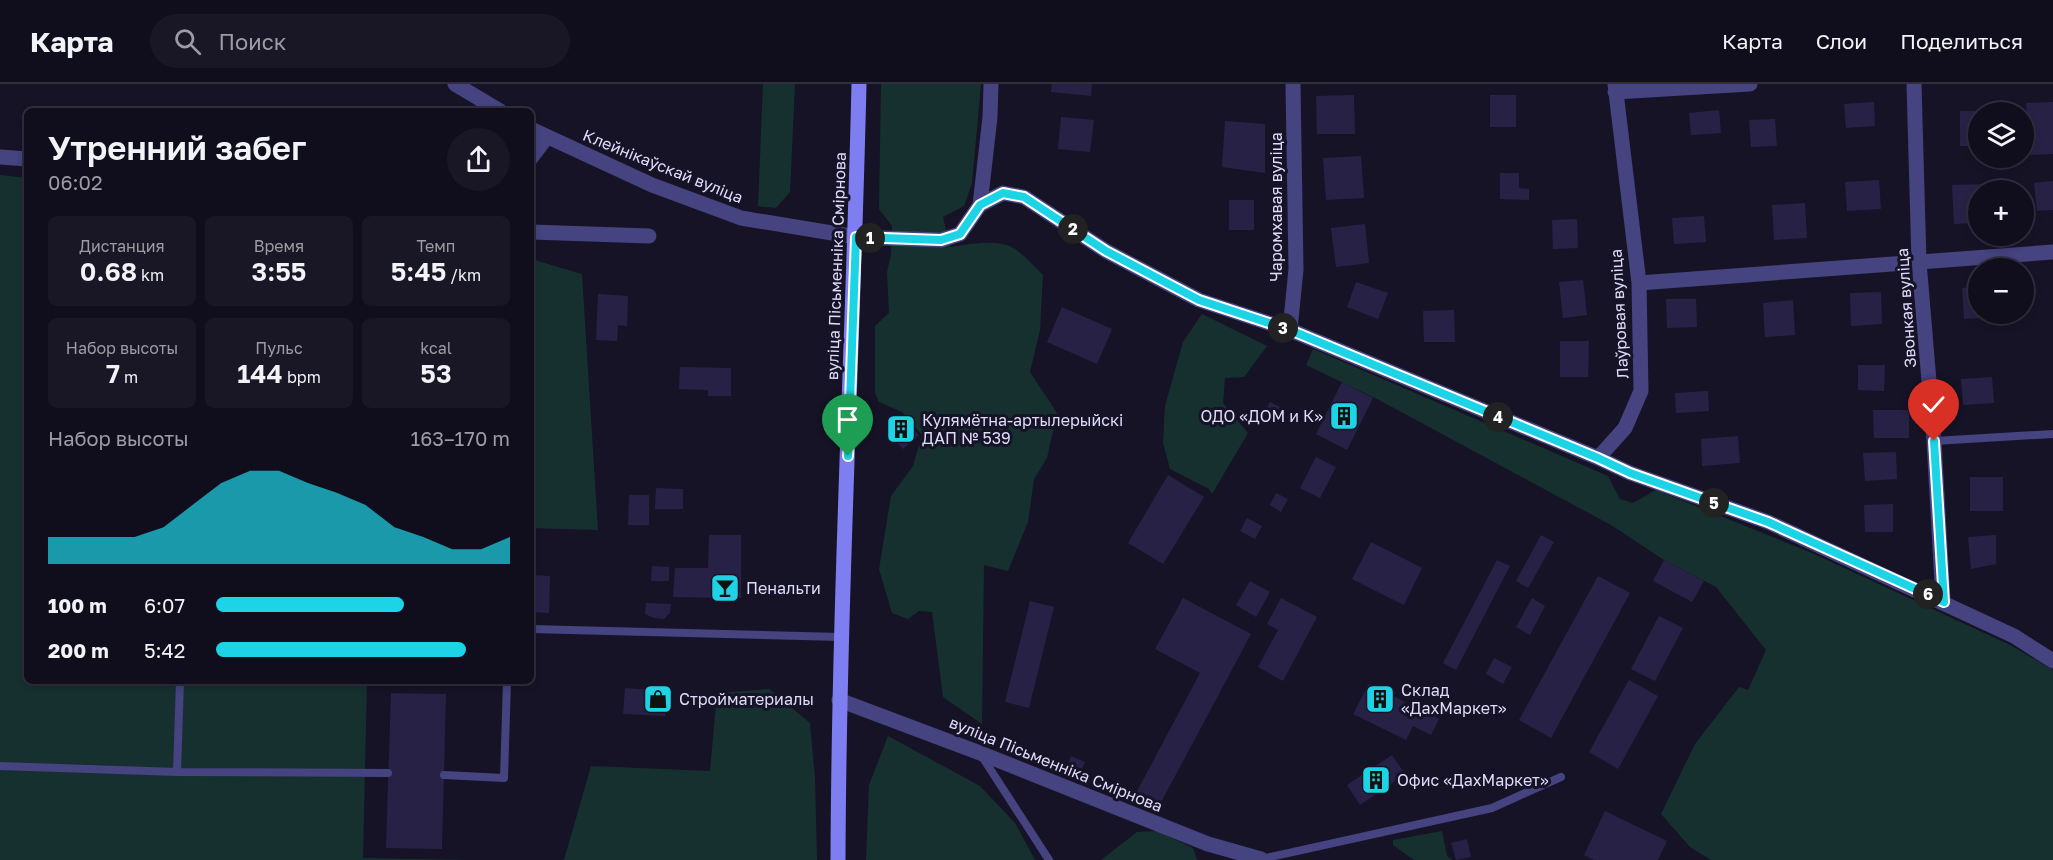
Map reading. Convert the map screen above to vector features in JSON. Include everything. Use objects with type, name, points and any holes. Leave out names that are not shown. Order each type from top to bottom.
[{"type":"main road","name":"вуліца Пісьменніка Смірнова","points":[[838,860],[839,700],[856,237],[859,84]]},
{"type":"street","points":[[455,84],[495,108]]},
{"type":"street","points":[[980,205],[990,117],[991,84]]},
{"type":"street","name":"Чаромхавая вуліца","points":[[1290,330],[1296,269],[1293,84]]},
{"type":"street","points":[[1615,88],[1750,84]]},
{"type":"street","name":"Звонкая вуліца","points":[[1914,84],[1919,262],[1934,441],[1944,602]]},
{"type":"street","name":"Лаўровая вуліца","points":[[1598,458],[1625,428],[1641,391],[1639,283],[1615,88]]},
{"type":"street","name":"Клейнікаўскай вуліца","points":[[534,130],[652,184],[741,218],[856,237],[941,240],[960,234],[980,205]]},
{"type":"street","points":[[534,154],[547,137]]},
{"type":"street","points":[[0,157],[24,159]]},
{"type":"street","points":[[980,205],[1003,193],[1024,197],[1106,251],[1199,300],[1290,330],[1630,473],[1768,522],[2014,636],[2053,661]]},
{"type":"street","points":[[534,232],[649,236]]},
{"type":"street","points":[[1639,283],[2053,252]]},
{"type":"street","name":"вуліца Пісьменніка Смірнова","points":[[839,700],[980,753],[1208,844],[1261,859]]},
{"type":"lane","points":[[1934,441],[2053,434]]},
{"type":"lane","points":[[534,629],[841,637]]},
{"type":"lane","points":[[177,772],[180,684]]},
{"type":"lane","points":[[444,775],[504,778],[507,684]]},
{"type":"lane","points":[[980,753],[1048,860]]},
{"type":"lane","points":[[0,766],[177,772],[388,773]]},
{"type":"lane","points":[[1261,859],[1491,808],[1561,777]]},
{"type":"green space","points":[[763,84],[795,84],[790,192],[776,208],[758,206]]},
{"type":"green space","points":[[881,84],[981,84],[972,183],[964,206],[943,217],[950,247],[984,243],[1009,246],[1043,275],[1040,330],[1030,372],[1057,413],[1047,458],[1034,479],[1028,522],[1008,571],[984,565],[982,724],[943,697],[932,612],[919,611],[908,619],[892,613],[879,569],[891,496],[913,466],[922,435],[902,412],[879,402],[875,393],[875,326],[889,313],[887,272],[891,254],[892,226],[879,209]]},
{"type":"green space","points":[[0,175],[24,178],[24,684],[367,684],[363,858],[468,860],[0,860]]},
{"type":"green space","points":[[534,260],[582,274],[598,530],[534,528]]},
{"type":"green space","points":[[1202,314],[1267,346],[1244,377],[1225,378],[1223,403],[1248,433],[1212,494],[1209,489],[1170,469],[1163,443],[1165,406],[1183,342]]},
{"type":"green space","points":[[1313,349],[1608,476],[1620,499],[1633,503],[1656,490],[1812,553],[2010,645],[2053,670],[2053,860],[1711,860],[1690,847],[1661,814],[1695,744],[1739,687],[1748,690],[1766,650],[1716,587],[1664,560],[1611,525],[1379,400],[1306,365]]},
{"type":"green space","points":[[769,689],[810,723],[815,778],[817,860],[564,860],[591,766],[710,771],[717,693]]},
{"type":"green space","points":[[888,736],[980,786],[1015,823],[1035,860],[866,860],[869,785]]},
{"type":"green space","points":[[1158,831],[1193,848],[1197,860],[1101,860],[1137,832]]},
{"type":"green space","points":[[1442,831],[1447,856],[1452,860],[1414,860],[1393,845],[1393,840]]},
{"type":"building","points":[[1052,84],[1092,84],[1091,96],[1051,92]]},
{"type":"building","points":[[1354,95],[1355,134],[1317,134],[1316,96]]},
{"type":"building","points":[[1490,95],[1516,95],[1516,127],[1490,127]]},
{"type":"building","points":[[1874,102],[1875,126],[1846,128],[1844,104]]},
{"type":"building","points":[[2053,102],[2053,154],[2034,155],[2034,103]]},
{"type":"building","points":[[1719,110],[1721,133],[1691,135],[1689,113]]},
{"type":"building","points":[[1960,111],[1968,111],[1968,146],[1960,146]]},
{"type":"building","points":[[1061,117],[1094,120],[1090,152],[1058,149]]},
{"type":"building","points":[[1775,119],[1777,146],[1751,147],[1749,120]]},
{"type":"building","points":[[1225,121],[1265,124],[1265,173],[1222,167]]},
{"type":"building","points":[[1361,156],[1364,198],[1326,200],[1323,158]]},
{"type":"building","points":[[1500,173],[1519,173],[1519,188],[1529,189],[1529,200],[1500,199]]},
{"type":"building","points":[[1879,180],[1881,209],[1847,211],[1845,182]]},
{"type":"building","points":[[2053,181],[2053,210],[2037,211],[2034,183]]},
{"type":"building","points":[[1952,185],[1968,185],[1968,223],[1954,224]]},
{"type":"building","points":[[1229,200],[1254,200],[1254,230],[1229,230]]},
{"type":"building","points":[[1805,203],[1807,238],[1774,240],[1772,205]]},
{"type":"building","points":[[1704,216],[1706,242],[1674,244],[1672,218]]},
{"type":"building","points":[[1577,219],[1578,248],[1553,249],[1552,220]]},
{"type":"building","points":[[1365,224],[1369,263],[1336,267],[1331,228]]},
{"type":"building","points":[[1583,280],[1587,315],[1563,318],[1559,282]]},
{"type":"building","points":[[1356,282],[1388,293],[1378,319],[1347,307]]},
{"type":"building","points":[[1962,288],[1968,288],[1968,319],[1964,319]]},
{"type":"building","points":[[1881,292],[1882,324],[1851,326],[1850,293]]},
{"type":"building","points":[[598,294],[628,296],[627,326],[618,325],[617,341],[596,340]]},
{"type":"building","points":[[1666,299],[1696,299],[1697,327],[1667,328]]},
{"type":"building","points":[[1793,300],[1795,335],[1765,337],[1763,303]]},
{"type":"building","points":[[1062,307],[1112,329],[1097,364],[1047,342]]},
{"type":"building","points":[[1454,310],[1455,342],[1424,342],[1423,311]]},
{"type":"building","points":[[1560,341],[1589,341],[1588,377],[1560,377]]},
{"type":"building","points":[[1858,365],[1885,365],[1884,391],[1858,390]]},
{"type":"building","points":[[680,367],[731,368],[731,396],[708,396],[708,390],[679,389]]},
{"type":"building","points":[[1992,377],[1994,403],[1963,405],[1961,379]]},
{"type":"building","name":"ОДО «ДОМ и К»","points":[[1342,382],[1373,398],[1347,450],[1316,434]]},
{"type":"building","points":[[1708,391],[1709,411],[1676,413],[1675,393]]},
{"type":"building","points":[[1270,402],[1280,407],[1273,420],[1263,414]]},
{"type":"building","points":[[1873,410],[1909,410],[1909,438],[1874,438]]},
{"type":"building","name":"Кулямётна-артылерыйскі ДАП № 539","points":[[900,414],[919,435],[903,449],[889,434],[888,425]]},
{"type":"building","points":[[1738,436],[1740,463],[1702,466],[1701,439]]},
{"type":"building","points":[[1896,452],[1897,479],[1865,481],[1863,453]]},
{"type":"building","points":[[1316,457],[1336,467],[1320,498],[1300,488]]},
{"type":"building","points":[[1168,475],[1204,497],[1163,564],[1128,543]]},
{"type":"building","points":[[1970,477],[2003,477],[2003,511],[1970,511]]},
{"type":"building","points":[[656,488],[683,489],[683,509],[655,509]]},
{"type":"building","points":[[1276,493],[1288,499],[1281,512],[1270,505]]},
{"type":"building","points":[[629,495],[649,495],[649,525],[628,525]]},
{"type":"building","points":[[1893,504],[1893,532],[1865,532],[1864,505]]},
{"type":"building","points":[[1247,518],[1262,526],[1255,539],[1240,531]]},
{"type":"building","points":[[709,535],[741,535],[741,598],[673,597],[675,568],[708,568]]},
{"type":"building","points":[[1541,535],[1554,542],[1528,588],[1516,581]]},
{"type":"building","points":[[1996,535],[1996,564],[1971,569],[1968,537]]},
{"type":"building","points":[[1371,542],[1422,568],[1404,605],[1352,579]]},
{"type":"building","points":[[1497,560],[1510,566],[1456,670],[1443,663]]},
{"type":"building","points":[[1664,560],[1704,581],[1692,602],[1653,581]]},
{"type":"building","points":[[652,566],[669,567],[669,581],[651,581]]},
{"type":"building","points":[[534,575],[550,576],[549,613],[534,612]]},
{"type":"building","points":[[1598,576],[1630,593],[1551,738],[1519,720]]},
{"type":"building","points":[[1250,581],[1270,592],[1256,617],[1236,605]]},
{"type":"building","points":[[1183,598],[1251,634],[1158,808],[1135,795],[1200,673],[1155,649]]},
{"type":"building","points":[[1281,598],[1317,617],[1283,681],[1258,667],[1278,630],[1267,624]]},
{"type":"building","points":[[1532,598],[1545,606],[1530,635],[1516,627]]},
{"type":"building","points":[[1030,601],[1054,607],[1029,708],[1005,702]]},
{"type":"building","points":[[646,603],[671,604],[670,613],[664,619],[654,618],[645,614]]},
{"type":"building","points":[[1659,616],[1683,628],[1655,681],[1631,669]]},
{"type":"building","points":[[1494,658],[1512,667],[1503,684],[1486,674]]},
{"type":"building","points":[[1629,680],[1658,696],[1618,769],[1589,752]]},
{"type":"building","name":"Склад «ДахМаркет»","points":[[1369,684],[1439,719],[1431,735],[1413,726],[1406,740],[1353,714]]},
{"type":"building","points":[[625,688],[667,691],[665,716],[623,714]]},
{"type":"building","points":[[391,693],[446,694],[442,849],[386,848]]},
{"type":"building","name":"Офис «ДахМаркет»","points":[[1392,755],[1405,774],[1360,805],[1347,785]]},
{"type":"building","points":[[1071,756],[1085,762],[1080,775],[1066,770]]},
{"type":"building","points":[[1605,811],[1667,841],[1658,860],[1594,860],[1584,855]]},
{"type":"building","points":[[1467,839],[1471,857],[1456,860],[1451,843]]},
{"type":"place","name":"ОДО «ДОМ и К»","points":[[1344,416]]},
{"type":"place","name":"Кулямётна-артылерыйскі ДАП № 539","points":[[901,429]]},
{"type":"place","name":"Пенальти","points":[[725,588]]},
{"type":"place","name":"Стройматериалы","points":[[658,699]]},
{"type":"place","name":"Склад «ДахМаркет»","points":[[1380,699]]},
{"type":"place","name":"Офис «ДахМаркет»","points":[[1376,780]]},
{"type":"route","points":[[848,456],[856,237],[941,240],[960,234],[980,205],[1003,193],[1024,197],[1106,251],[1199,300],[1290,330],[1630,473],[1768,522],[1944,602],[1934,441]]}]
